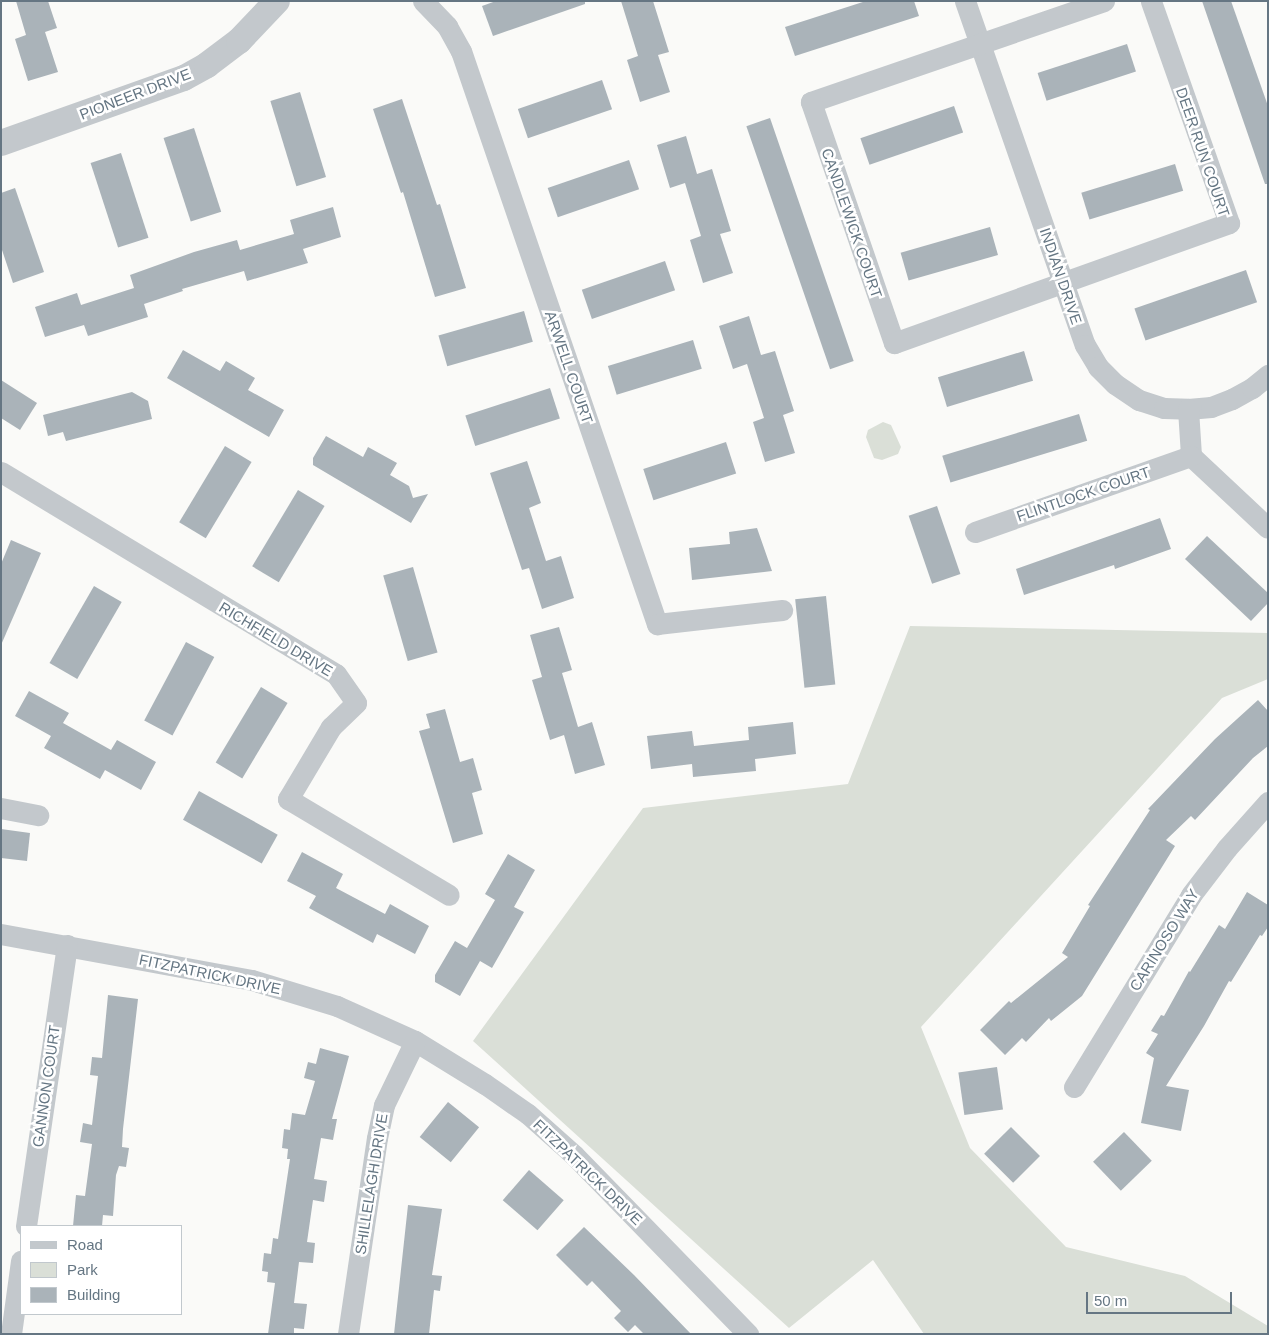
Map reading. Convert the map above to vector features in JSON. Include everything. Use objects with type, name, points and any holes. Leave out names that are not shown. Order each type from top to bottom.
[{"type":"street","name":"PIONEER DRIVE","points":[[1,143],[184,78],[207,65],[239,41],[277,1]]},
{"type":"street","name":"ARWELL COURT","points":[[424,1],[447,26],[461,51],[657,624],[782,610]]},
{"type":"street","name":"INDIAN DRIVE","points":[[965,1],[1085,345],[1098,367],[1115,384],[1139,400],[1164,408],[1188,409],[1211,407],[1232,399],[1252,388],[1268,375]]},
{"type":"street","points":[[980,44],[1104,1]]},
{"type":"street","name":"DEER RUN COURT","points":[[1063,283],[1229,222],[1151,1]]},
{"type":"street","name":"CANDLEWICK COURT","points":[[980,44],[811,102],[894,344],[1063,283]]},
{"type":"street","points":[[1188,409],[1191,456],[1268,528]]},
{"type":"street","name":"FLINTLOCK COURT","points":[[975,532],[1191,456]]},
{"type":"street","name":"RICHFIELD DRIVE","points":[[1,472],[336,674],[356,703],[330,727],[288,799],[449,895]]},
{"type":"street","name":"CARINOSO WAY","points":[[1074,1087],[1191,895],[1226,848],[1268,802]]},
{"type":"street","points":[[1,808],[38,815]]},
{"type":"street","name":"FITZPATRICK DRIVE","points":[[1,934],[252,980],[337,1006],[415,1041],[464,1070],[528,1114],[574,1155],[748,1334]]},
{"type":"street","name":"GANNON COURT","points":[[26,1225],[67,945]]},
{"type":"street","name":"SHILLELAGH DRIVE","points":[[348,1334],[376,1138],[384,1105],[415,1041]]},
{"type":"street","points":[[11,1334],[20,1268]]},
{"type":"green space","points":[[883,422],[891,425],[901,447],[898,454],[882,460],[874,458],[866,437],[868,430]]},
{"type":"green space","points":[[910,626],[1268,633],[1268,679],[1222,698],[921,1027],[970,1148],[1066,1247],[1185,1276],[1268,1326],[1268,1334],[924,1334],[873,1260],[789,1328],[473,1041],[643,808],[848,784]]},
{"type":"building","points":[[16,1],[48,1],[57,28],[45,32],[58,72],[28,81],[15,39],[26,35]]},
{"type":"building","points":[[496,1],[585,1],[585,4],[493,36],[482,6]]},
{"type":"building","points":[[621,1],[653,1],[669,52],[658,55],[670,92],[640,102],[627,60],[638,56]]},
{"type":"building","points":[[866,1],[914,1],[919,16],[795,56],[785,27]]},
{"type":"building","points":[[1202,1],[1231,1],[1268,106],[1268,184],[1265,184]]},
{"type":"building","points":[[1127,44],[1136,72],[1047,101],[1038,73]]},
{"type":"building","points":[[602,80],[612,109],[528,138],[518,109]]},
{"type":"building","points":[[300,92],[326,177],[296,186],[270,101]]},
{"type":"building","points":[[402,99],[437,205],[440,204],[466,288],[435,297],[403,192],[401,193],[373,109]]},
{"type":"building","points":[[954,106],[963,132],[870,165],[860,138]]},
{"type":"building","points":[[770,118],[854,361],[830,369],[746,126]]},
{"type":"building","points":[[194,128],[221,212],[191,222],[164,138]]},
{"type":"building","points":[[686,136],[697,174],[712,169],[731,231],[720,234],[733,273],[703,283],[690,240],[701,236],[685,183],[670,188],[657,145]]},
{"type":"building","points":[[121,153],[149,238],[118,248],[91,163]]},
{"type":"building","points":[[629,160],[639,189],[558,217],[548,188]]},
{"type":"building","points":[[1175,164],[1183,191],[1089,219],[1081,193]]},
{"type":"building","points":[[15,188],[44,272],[13,283],[1,247],[1,193]]},
{"type":"building","points":[[333,207],[341,237],[303,249],[308,263],[247,281],[244,271],[182,289],[183,291],[144,304],[148,317],[88,336],[84,325],[45,337],[35,307],[77,293],[81,305],[134,288],[130,275],[194,252],[237,240],[240,250],[294,234],[290,220]]},
{"type":"building","points":[[990,227],[998,255],[909,281],[901,253]]},
{"type":"building","points":[[665,261],[675,290],[592,319],[582,290]]},
{"type":"building","points":[[1246,270],[1257,302],[1145,341],[1134,308]]},
{"type":"building","points":[[524,311],[533,342],[447,366],[438,336]]},
{"type":"building","points":[[749,316],[761,355],[775,351],[794,411],[783,415],[795,453],[765,462],[753,422],[764,418],[747,364],[733,369],[719,326]]},
{"type":"building","points":[[693,340],[702,369],[617,395],[608,366]]},
{"type":"building","points":[[183,350],[220,371],[226,361],[255,378],[248,390],[284,410],[269,437],[167,378]]},
{"type":"building","points":[[1024,351],[1033,381],[947,407],[938,377]]},
{"type":"building","points":[[1,380],[37,403],[20,430],[1,418]]},
{"type":"building","points":[[550,388],[560,418],[475,446],[465,416]]},
{"type":"building","points":[[132,392],[148,401],[152,419],[66,441],[63,432],[48,436],[43,415]]},
{"type":"building","points":[[1079,414],[1087,441],[950,483],[942,456]]},
{"type":"building","points":[[326,436],[363,457],[368,447],[397,463],[390,475],[409,486],[413,498],[428,494],[411,523],[313,465],[313,458]]},
{"type":"building","points":[[726,442],[736,473],[653,500],[643,469]]},
{"type":"building","points":[[225,446],[252,462],[206,538],[179,522]]},
{"type":"building","points":[[527,461],[541,503],[529,508],[546,561],[561,556],[574,598],[542,609],[529,568],[522,570],[490,473]]},
{"type":"building","points":[[298,490],[325,506],[279,582],[252,566]]},
{"type":"building","points":[[937,506],[960,574],[932,584],[909,516]]},
{"type":"building","points":[[1160,518],[1171,549],[1115,569],[1114,565],[1024,595],[1016,569]]},
{"type":"building","points":[[757,528],[772,571],[692,580],[689,548],[730,544],[729,532]]},
{"type":"building","points":[[1207,536],[1268,593],[1268,603],[1251,621],[1185,559]]},
{"type":"building","points":[[11,540],[41,553],[1,645],[1,564]]},
{"type":"building","points":[[413,567],[438,653],[408,661],[383,576]]},
{"type":"building","points":[[94,586],[122,602],[77,679],[50,663]]},
{"type":"building","points":[[826,596],[835,685],[804,688],[795,599]]},
{"type":"building","points":[[559,627],[572,670],[562,673],[578,727],[592,722],[605,765],[575,774],[564,735],[550,740],[532,680],[542,677],[530,635]]},
{"type":"building","points":[[186,642],[214,657],[172,736],[144,721]]},
{"type":"building","points":[[261,687],[288,703],[242,778],[216,762]]},
{"type":"building","points":[[29,691],[69,713],[63,723],[111,750],[117,740],[156,762],[141,790],[105,770],[100,779],[44,748],[51,736],[15,716]]},
{"type":"building","points":[[1258,700],[1268,711],[1268,746],[1253,758],[1195,820],[1191,816],[1166,840],[1175,846],[1082,996],[1051,1021],[1049,1018],[1026,1042],[1022,1038],[1005,1055],[980,1030],[1009,1001],[1011,1003],[1068,957],[1062,953],[1090,906],[1088,905],[1150,810],[1148,809],[1215,739]]},
{"type":"building","points":[[445,709],[460,762],[473,758],[482,790],[472,793],[483,834],[453,843],[419,731],[430,728],[426,714]]},
{"type":"building","points":[[793,722],[796,754],[755,759],[756,771],[693,777],[692,764],[651,769],[647,736],[692,731],[694,746],[749,740],[748,727]]},
{"type":"building","points":[[199,791],[278,835],[262,863],[183,820]]},
{"type":"building","points":[[1,829],[30,833],[27,861],[1,858]]},
{"type":"building","points":[[302,852],[343,874],[336,888],[385,914],[390,904],[429,926],[415,954],[377,934],[373,943],[309,908],[316,896],[287,881]]},
{"type":"building","points":[[508,854],[535,870],[514,907],[524,912],[492,968],[480,961],[460,996],[435,982],[435,975],[455,941],[467,948],[495,900],[485,894]]},
{"type":"building","points":[[1247,892],[1268,905],[1268,927],[1262,936],[1260,935],[1231,982],[1229,981],[1204,1026],[1166,1086],[1189,1090],[1181,1131],[1141,1123],[1154,1058],[1146,1053],[1158,1034],[1151,1031],[1161,1015],[1164,1016],[1189,971],[1219,925],[1225,929]]},
{"type":"building","points":[[108,995],[138,999],[123,1129],[122,1147],[129,1148],[126,1167],[119,1166],[116,1175],[113,1216],[103,1215],[102,1225],[73,1225],[76,1195],[85,1196],[92,1144],[80,1142],[83,1123],[92,1125],[98,1076],[90,1075],[92,1057],[102,1058]]},
{"type":"building","points":[[320,1048],[349,1056],[332,1119],[337,1119],[333,1140],[321,1138],[314,1179],[327,1181],[324,1202],[313,1200],[307,1242],[315,1243],[313,1263],[299,1262],[294,1303],[307,1304],[304,1329],[294,1328],[294,1334],[268,1334],[275,1283],[267,1282],[268,1272],[262,1271],[264,1253],[271,1254],[273,1238],[278,1239],[290,1159],[287,1159],[288,1149],[282,1148],[284,1129],[290,1130],[292,1113],[305,1115],[315,1081],[304,1078],[308,1062],[316,1064]]},
{"type":"building","points":[[997,1067],[1003,1110],[964,1115],[958,1072]]},
{"type":"building","points":[[448,1102],[479,1127],[451,1162],[420,1137]]},
{"type":"building","points":[[1011,1127],[1040,1156],[1013,1183],[984,1154]]},
{"type":"building","points":[[1124,1132],[1152,1161],[1121,1191],[1093,1162]]},
{"type":"building","points":[[529,1170],[564,1200],[537,1230],[503,1200]]},
{"type":"building","points":[[408,1205],[442,1209],[432,1275],[442,1276],[440,1291],[434,1290],[429,1334],[394,1334]]},
{"type":"building","points":[[584,1227],[691,1334],[644,1334],[635,1325],[628,1332],[614,1318],[621,1311],[592,1281],[587,1286],[556,1255]]}]
